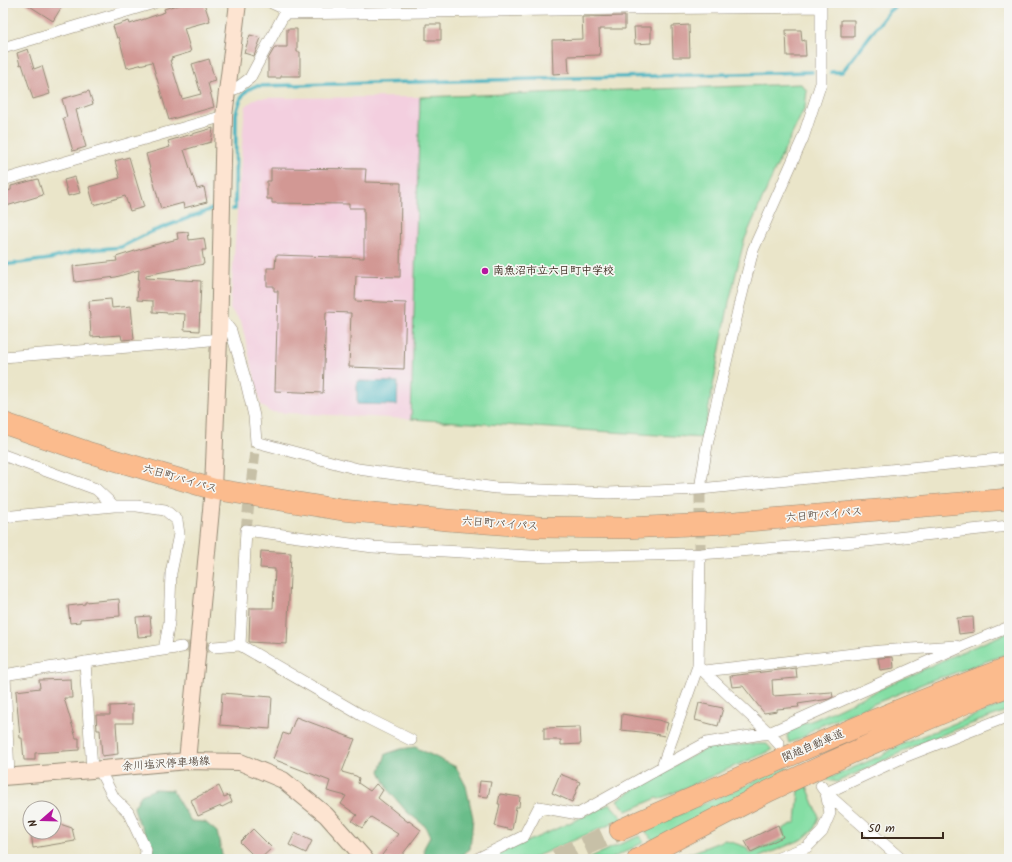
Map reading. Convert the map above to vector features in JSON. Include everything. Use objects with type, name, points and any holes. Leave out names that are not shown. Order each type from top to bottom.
[{"type":"highway","name":"六日町バイパス","points":[[3,422],[87,452],[213,489],[342,510],[447,520],[539,527],[618,528],[711,524],[1009,499]]},
{"type":"highway","name":"関越自動車道","points":[[620,830],[801,751],[973,680],[1009,667]]},
{"type":"highway","name":"関越自動車道","points":[[638,859],[762,795],[829,763],[919,723],[1009,686]]},
{"type":"street","points":[[3,48],[154,3]]},
{"type":"street","points":[[187,761],[213,489],[220,316],[224,116],[238,3]]},
{"type":"street","points":[[272,3],[287,9],[821,5],[821,83],[803,138],[753,250],[707,445],[700,489]]},
{"type":"street","points":[[226,92],[237,88],[250,78],[287,9]]},
{"type":"street","points":[[3,180],[224,116]]},
{"type":"street","points":[[220,316],[231,331],[245,378],[254,416],[256,442],[358,469],[496,488],[608,493],[700,489],[1009,458]]},
{"type":"street","points":[[3,357],[219,339]]},
{"type":"street","points":[[3,455],[96,489],[114,506]]},
{"type":"street","points":[[3,517],[114,506],[137,506],[165,510],[177,520],[179,534],[171,573],[169,623],[164,650]]},
{"type":"street","points":[[240,645],[246,530],[373,547],[541,556],[700,554],[867,541],[1009,526]]},
{"type":"street","points":[[662,767],[701,669],[700,554]]},
{"type":"street","points":[[477,859],[524,836],[538,807],[578,814],[706,743],[770,733],[965,645],[1009,627]]},
{"type":"street","points":[[214,647],[240,645],[361,715],[411,740]]},
{"type":"street","points":[[701,669],[880,651],[965,645]]},
{"type":"street","points":[[6,777],[4,675],[182,648]]},
{"type":"street","points":[[85,662],[95,770],[114,798],[128,812],[146,850],[145,859]]},
{"type":"street","points":[[701,669],[770,733],[779,744]]},
{"type":"street","points":[[824,789],[1009,716]]},
{"type":"street","name":"余川塩沢停車場線","points":[[6,777],[187,761],[240,762],[282,780],[326,815],[364,859]]},
{"type":"street","points":[[776,859],[807,847],[822,832],[830,813],[824,789]]},
{"type":"street","points":[[824,789],[901,859]]},
{"type":"shaded area","name":"南魚沼市立六日町中学校","points":[[801,84],[807,91],[805,107],[775,170],[744,241],[729,302],[703,438],[411,419],[270,412],[261,405],[241,321],[230,309],[244,119],[246,106],[256,98],[420,97]]},
{"type":"green space","name":"南魚沼市立六日町中学校","points":[[801,84],[807,91],[805,107],[775,170],[744,241],[729,302],[703,438],[411,419],[420,97]]},
{"type":"green space","points":[[1009,632],[1009,653],[937,678],[815,728],[805,736],[789,743],[787,736],[791,728],[816,719],[952,656]]},
{"type":"green space","points":[[1009,702],[1009,710],[902,751],[837,782],[828,780],[826,777],[832,775],[834,776],[883,755],[893,748]]},
{"type":"green space","points":[[767,744],[772,750],[659,799],[657,798],[627,811],[617,800],[707,748]]},
{"type":"green space","points":[[415,747],[456,767],[466,786],[473,818],[470,849],[456,859],[425,859],[424,848],[430,837],[425,826],[407,812],[389,791],[380,771],[386,754],[401,749]]},
{"type":"green space","points":[[787,767],[790,771],[654,841],[644,830]]},
{"type":"green space","points":[[807,786],[819,817],[814,829],[803,839],[755,859],[675,859],[725,840],[746,847],[750,854],[785,838],[782,829],[796,822],[799,790]]},
{"type":"green space","points":[[155,789],[172,790],[191,821],[205,822],[217,832],[223,859],[148,859],[151,851],[148,838],[137,819],[134,807],[141,795]]},
{"type":"green space","points":[[610,804],[623,819],[530,859],[488,859],[488,858],[550,832]]},
{"type":"green space","points":[[639,836],[644,842],[611,859],[586,859]]},
{"type":"water","points":[[357,381],[398,382],[397,405],[357,404]]},
{"type":"building","points":[[25,3],[64,3],[53,21]]},
{"type":"building","points":[[186,3],[204,3],[210,21],[184,28],[191,52],[171,58],[172,60],[170,60],[182,99],[201,94],[192,64],[209,59],[215,81],[208,83],[214,107],[169,120],[152,62],[127,68],[119,37],[117,38],[113,26],[129,21],[130,24],[165,12],[164,9]]},
{"type":"building","points":[[625,16],[625,29],[599,29],[600,55],[568,56],[569,73],[553,74],[552,40],[583,39],[582,17]]},
{"type":"building","points":[[841,20],[854,20],[854,37],[841,37]]},
{"type":"building","points":[[426,24],[441,24],[441,40],[426,40]]},
{"type":"building","points":[[689,25],[690,57],[673,57],[672,26]]},
{"type":"building","points":[[634,27],[651,27],[651,43],[635,44]]},
{"type":"building","points":[[287,29],[297,29],[297,52],[300,52],[300,76],[268,78],[268,59],[275,47],[287,47]]},
{"type":"building","points":[[786,30],[801,30],[802,41],[805,40],[806,56],[787,56]]},
{"type":"building","points":[[250,35],[261,38],[254,56],[244,53]]},
{"type":"building","points":[[28,49],[34,69],[42,66],[50,94],[33,99],[17,53]]},
{"type":"building","points":[[89,91],[93,104],[76,110],[86,147],[73,151],[63,118],[67,117],[62,99]]},
{"type":"building","points":[[213,128],[211,142],[184,150],[197,189],[204,187],[207,202],[184,208],[183,203],[161,209],[146,154],[170,147],[168,141]]},
{"type":"building","points":[[129,157],[144,207],[130,211],[125,196],[94,205],[89,187],[120,178],[115,161]]},
{"type":"building","points":[[271,168],[366,169],[365,182],[401,183],[400,277],[356,276],[355,301],[406,303],[404,369],[349,367],[351,313],[326,312],[323,393],[275,391],[278,291],[274,291],[274,286],[267,286],[267,268],[275,268],[276,255],[364,258],[364,208],[349,208],[349,204],[272,203],[272,199],[267,199],[267,181],[271,181]]},
{"type":"building","points":[[75,177],[80,193],[68,196],[64,180]]},
{"type":"building","points":[[38,179],[43,195],[3,207],[3,192],[11,190],[11,186]]},
{"type":"building","points":[[188,232],[189,240],[204,238],[206,250],[202,250],[204,264],[146,275],[146,278],[201,281],[199,331],[184,330],[185,314],[153,312],[153,301],[137,300],[139,270],[116,277],[75,282],[73,266],[117,261],[116,257],[178,239],[177,233]]},
{"type":"building","points":[[111,299],[112,308],[131,306],[134,339],[122,340],[121,335],[91,337],[89,301]]},
{"type":"building","points":[[261,551],[291,553],[287,644],[249,642],[250,608],[273,608],[275,569],[260,568]]},
{"type":"building","points":[[119,599],[120,616],[80,619],[80,622],[70,623],[68,606],[85,604],[85,602]]},
{"type":"building","points":[[150,616],[152,636],[138,637],[136,617]]},
{"type":"building","points":[[973,617],[974,632],[959,634],[957,618]]},
{"type":"building","points":[[893,657],[894,668],[880,670],[878,658]]},
{"type":"building","points":[[796,668],[797,678],[772,680],[773,696],[832,692],[833,697],[798,704],[799,707],[777,709],[777,711],[764,713],[743,686],[732,687],[730,676]]},
{"type":"building","points":[[71,679],[72,698],[64,698],[76,738],[79,738],[79,750],[35,753],[35,760],[24,760],[22,738],[20,738],[16,691],[40,688],[39,680]]},
{"type":"building","points":[[222,693],[272,697],[270,729],[220,725]]},
{"type":"building","points":[[699,703],[723,708],[718,726],[695,720]]},
{"type":"building","points":[[133,705],[133,723],[116,723],[118,754],[102,756],[100,730],[97,730],[96,715],[110,715],[110,706]]},
{"type":"building","points":[[622,714],[668,723],[664,736],[621,730]]},
{"type":"building","points":[[296,717],[355,739],[342,772],[359,778],[358,783],[370,791],[376,784],[383,790],[378,798],[408,822],[409,821],[421,830],[399,859],[379,859],[398,834],[371,817],[362,828],[352,821],[357,815],[341,804],[346,796],[327,791],[330,781],[273,759],[283,733],[289,735]]},
{"type":"building","points":[[580,727],[581,744],[561,745],[561,740],[544,740],[544,728]]},
{"type":"building","points":[[560,774],[580,782],[572,802],[552,793]]},
{"type":"building","points":[[480,781],[491,782],[488,797],[478,796]]},
{"type":"building","points":[[219,786],[224,797],[229,795],[232,802],[198,816],[191,800]]},
{"type":"building","points":[[500,794],[520,797],[519,807],[516,807],[512,830],[495,826],[500,804],[498,804]]},
{"type":"building","points":[[62,825],[72,828],[75,841],[33,848],[32,840],[62,840]]},
{"type":"building","points":[[778,825],[783,837],[751,852],[745,841]]},
{"type":"building","points":[[253,829],[272,848],[260,859],[257,859],[240,842]]},
{"type":"building","points":[[295,833],[312,841],[306,853],[289,845]]},
{"type":"waterway","points":[[831,72],[842,72],[889,11],[897,5],[905,3]]},
{"type":"waterway","points":[[232,209],[235,209],[236,114],[244,94],[250,88],[255,86],[812,72]]},
{"type":"waterway","points":[[3,265],[50,259],[79,251],[121,247],[151,232],[212,209]]},
{"type":"tunnel","points":[[246,530],[256,442]]},
{"type":"tunnel","points":[[700,489],[700,554]]},
{"type":"tunnel","points":[[182,647],[214,647]]},
{"type":"tunnel","points":[[556,859],[620,830]]},
{"type":"place","name":"南魚沼市立六日町中学校","points":[[485,271]]}]
